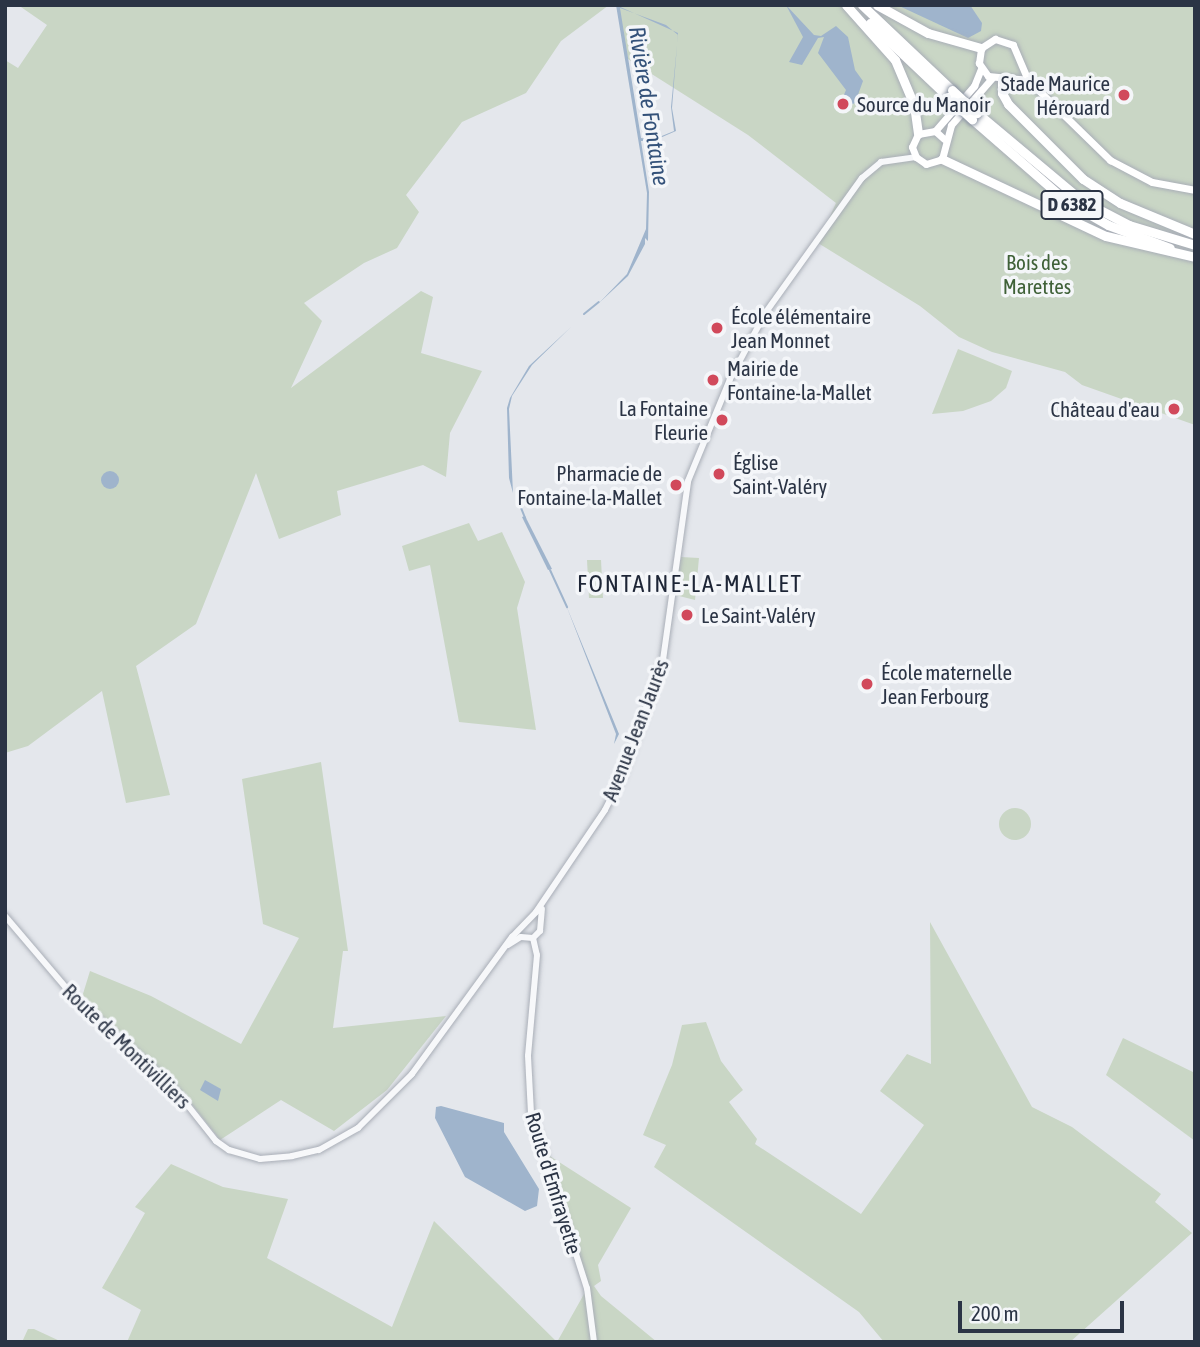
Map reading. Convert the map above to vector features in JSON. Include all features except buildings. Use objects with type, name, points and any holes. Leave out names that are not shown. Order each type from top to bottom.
[{"type":"highway","name":"D 6382","points":[[848,5],[951,93]]},
{"type":"highway","points":[[848,5],[895,60],[914,105],[916,138]]},
{"type":"highway","name":"D 6382","points":[[862,5],[1034,176],[1082,211],[1147,241],[1195,255]]},
{"type":"highway","points":[[877,5],[928,33],[981,48]]},
{"type":"highway","points":[[1001,78],[1002,93],[1009,104],[1083,178],[1120,204],[1195,234]]},
{"type":"highway","name":"D 6382","points":[[974,116],[1081,200],[1129,225],[1195,245]]},
{"type":"highway","points":[[942,159],[1106,236],[1195,255]]},
{"type":"main road","points":[[1018,64],[1001,78],[982,85],[944,139],[942,159],[926,164],[915,157],[916,138],[934,131],[974,86],[981,69],[981,48],[995,39],[1008,41],[1017,51],[1018,64],[1028,80],[1110,160],[1152,182],[1195,190]]},
{"type":"main road","points":[[981,69],[1001,78],[1028,80]]},
{"type":"main road","points":[[934,131],[944,139]]},
{"type":"street","name":"Avenue Jean Jaurès","points":[[530,919],[605,810],[653,690],[666,643],[688,481],[730,379],[766,312],[862,178],[895,158],[916,138]]},
{"type":"street","name":"Avenue Jean Jaurès","points":[[895,158],[915,157]]},
{"type":"street","name":"Avenue Jean Jaurès","points":[[538,923],[548,892]]},
{"type":"street","name":"Route de Montivilliers","points":[[5,915],[74,997],[170,1083],[216,1141],[244,1156],[260,1159],[319,1150],[375,1113],[412,1074],[521,927]]},
{"type":"street","points":[[530,919],[538,923],[540,931],[533,938],[525,937],[521,927],[530,919]]},
{"type":"street","name":"Route de Montivilliers","points":[[503,948],[525,937]]},
{"type":"street","name":"Route d'Emfrayette","points":[[533,938],[537,955],[528,1056],[531,1113],[587,1288],[594,1342]]},
{"type":"green space","points":[[18,5],[609,5],[561,41],[526,93],[462,122],[406,195],[419,212],[397,248],[364,263],[304,303],[322,321],[291,388],[421,291],[433,297],[421,353],[482,371],[450,433],[446,477],[423,465],[337,491],[341,515],[279,539],[256,473],[196,624],[136,666],[170,795],[126,803],[102,691],[28,746],[5,753],[5,60],[18,68],[47,25]]},
{"type":"green space","name":"Bois des Marettes","points":[[617,5],[1195,5],[1195,425],[1082,385],[1065,372],[992,352],[959,337],[920,306],[818,243],[836,203],[748,135],[628,59]]},
{"type":"green space","points":[[958,349],[1012,371],[1006,388],[991,401],[963,411],[932,414]]},
{"type":"green space","points":[[469,523],[478,541],[502,532],[525,582],[517,608],[536,730],[459,722],[430,565],[409,571],[402,546]]},
{"type":"green space","points":[[681,557],[699,558],[695,600],[675,595]]},
{"type":"green space","points":[[587,560],[601,560],[603,598],[589,598]]},
{"type":"green space","points":[[321,762],[348,951],[343,951],[333,1028],[446,1016],[387,1090],[334,1131],[281,1100],[220,1140],[175,1083],[82,997],[90,971],[151,996],[241,1044],[299,938],[263,924],[242,779]]},
{"type":"green space","points":[[1015,808],[1026,813],[1031,824],[1026,835],[1015,840],[1004,835],[999,824],[1004,813]]},
{"type":"green space","points":[[930,922],[1032,1107],[1072,1127],[1161,1194],[1155,1202],[1192,1233],[1070,1342],[884,1342],[859,1312],[654,1167],[666,1145],[643,1135],[672,1065],[682,1025],[706,1022],[721,1061],[743,1090],[729,1102],[757,1139],[755,1144],[861,1214],[924,1125],[880,1091],[907,1054],[931,1064]]},
{"type":"green space","points":[[1123,1038],[1195,1073],[1195,1141],[1106,1075]]},
{"type":"green space","points":[[545,1153],[631,1208],[598,1265],[601,1281],[594,1286],[601,1296],[657,1342],[557,1342],[588,1287]]},
{"type":"green space","points":[[171,1164],[223,1187],[288,1199],[267,1258],[392,1327],[434,1221],[557,1342],[127,1342],[141,1310],[102,1288],[145,1213],[135,1207]]},
{"type":"green space","points":[[28,1329],[34,1329],[62,1342],[22,1342]]},
{"type":"water","points":[[616,5],[635,13],[620,8],[641,138],[652,140],[674,131],[671,107],[677,44],[672,108],[676,131],[653,141],[641,141],[649,192],[648,241],[645,238],[645,244],[628,276],[599,303],[627,274],[646,229],[647,193]]},
{"type":"water","points":[[786,5],[814,35],[821,36],[836,26],[848,37],[855,70],[863,81],[855,103],[844,108],[840,104],[846,90],[818,53],[824,37],[818,38],[802,65],[789,62],[803,37]]},
{"type":"water","points":[[897,5],[970,5],[982,23],[981,31],[968,38]]},
{"type":"water","points":[[571,327],[532,365],[512,396],[509,409],[513,493],[509,478],[507,408],[510,398],[529,366]]},
{"type":"water","points":[[110,471],[116,474],[119,480],[116,486],[110,489],[104,486],[101,480],[104,474]]},
{"type":"water","points":[[525,516],[552,569],[548,570],[522,517]]},
{"type":"water","points":[[566,605],[619,734],[614,744],[616,734]]},
{"type":"water","points":[[205,1080],[221,1089],[218,1101],[200,1090]]},
{"type":"water","points":[[441,1106],[504,1123],[504,1132],[539,1189],[537,1206],[525,1211],[465,1177],[435,1118],[436,1107]]},
{"type":"waterway","name":"Rivière de Fontaine","points":[[584,314],[599,302]]},
{"type":"waterway","name":"Rivière de Fontaine","points":[[517,498],[525,518]]},
{"type":"waterway","name":"Rivière de Fontaine","points":[[550,570],[567,607]]},
{"type":"place","name":"Stade Maurice Hérouard","points":[[1124,95]]},
{"type":"place","name":"Source du Manoir","points":[[843,104]]},
{"type":"place","name":"École élémentaire Jean Monnet","points":[[717,328]]},
{"type":"place","name":"Mairie de Fontaine-la-Mallet","points":[[713,380]]},
{"type":"place","name":"Château d'eau","points":[[1174,409]]},
{"type":"place","name":"La Fontaine Fleurie","points":[[722,420]]},
{"type":"place","name":"Église Saint-Valéry","points":[[719,474]]},
{"type":"place","name":"Pharmacie de Fontaine-la-Mallet","points":[[676,485]]},
{"type":"place","name":"Le Saint-Valéry","points":[[687,615]]},
{"type":"place","name":"École maternelle Jean Ferbourg","points":[[867,684]]},
{"type":"district","name":"FONTAINE-LA-MALLET","points":[[690,584]]}]
